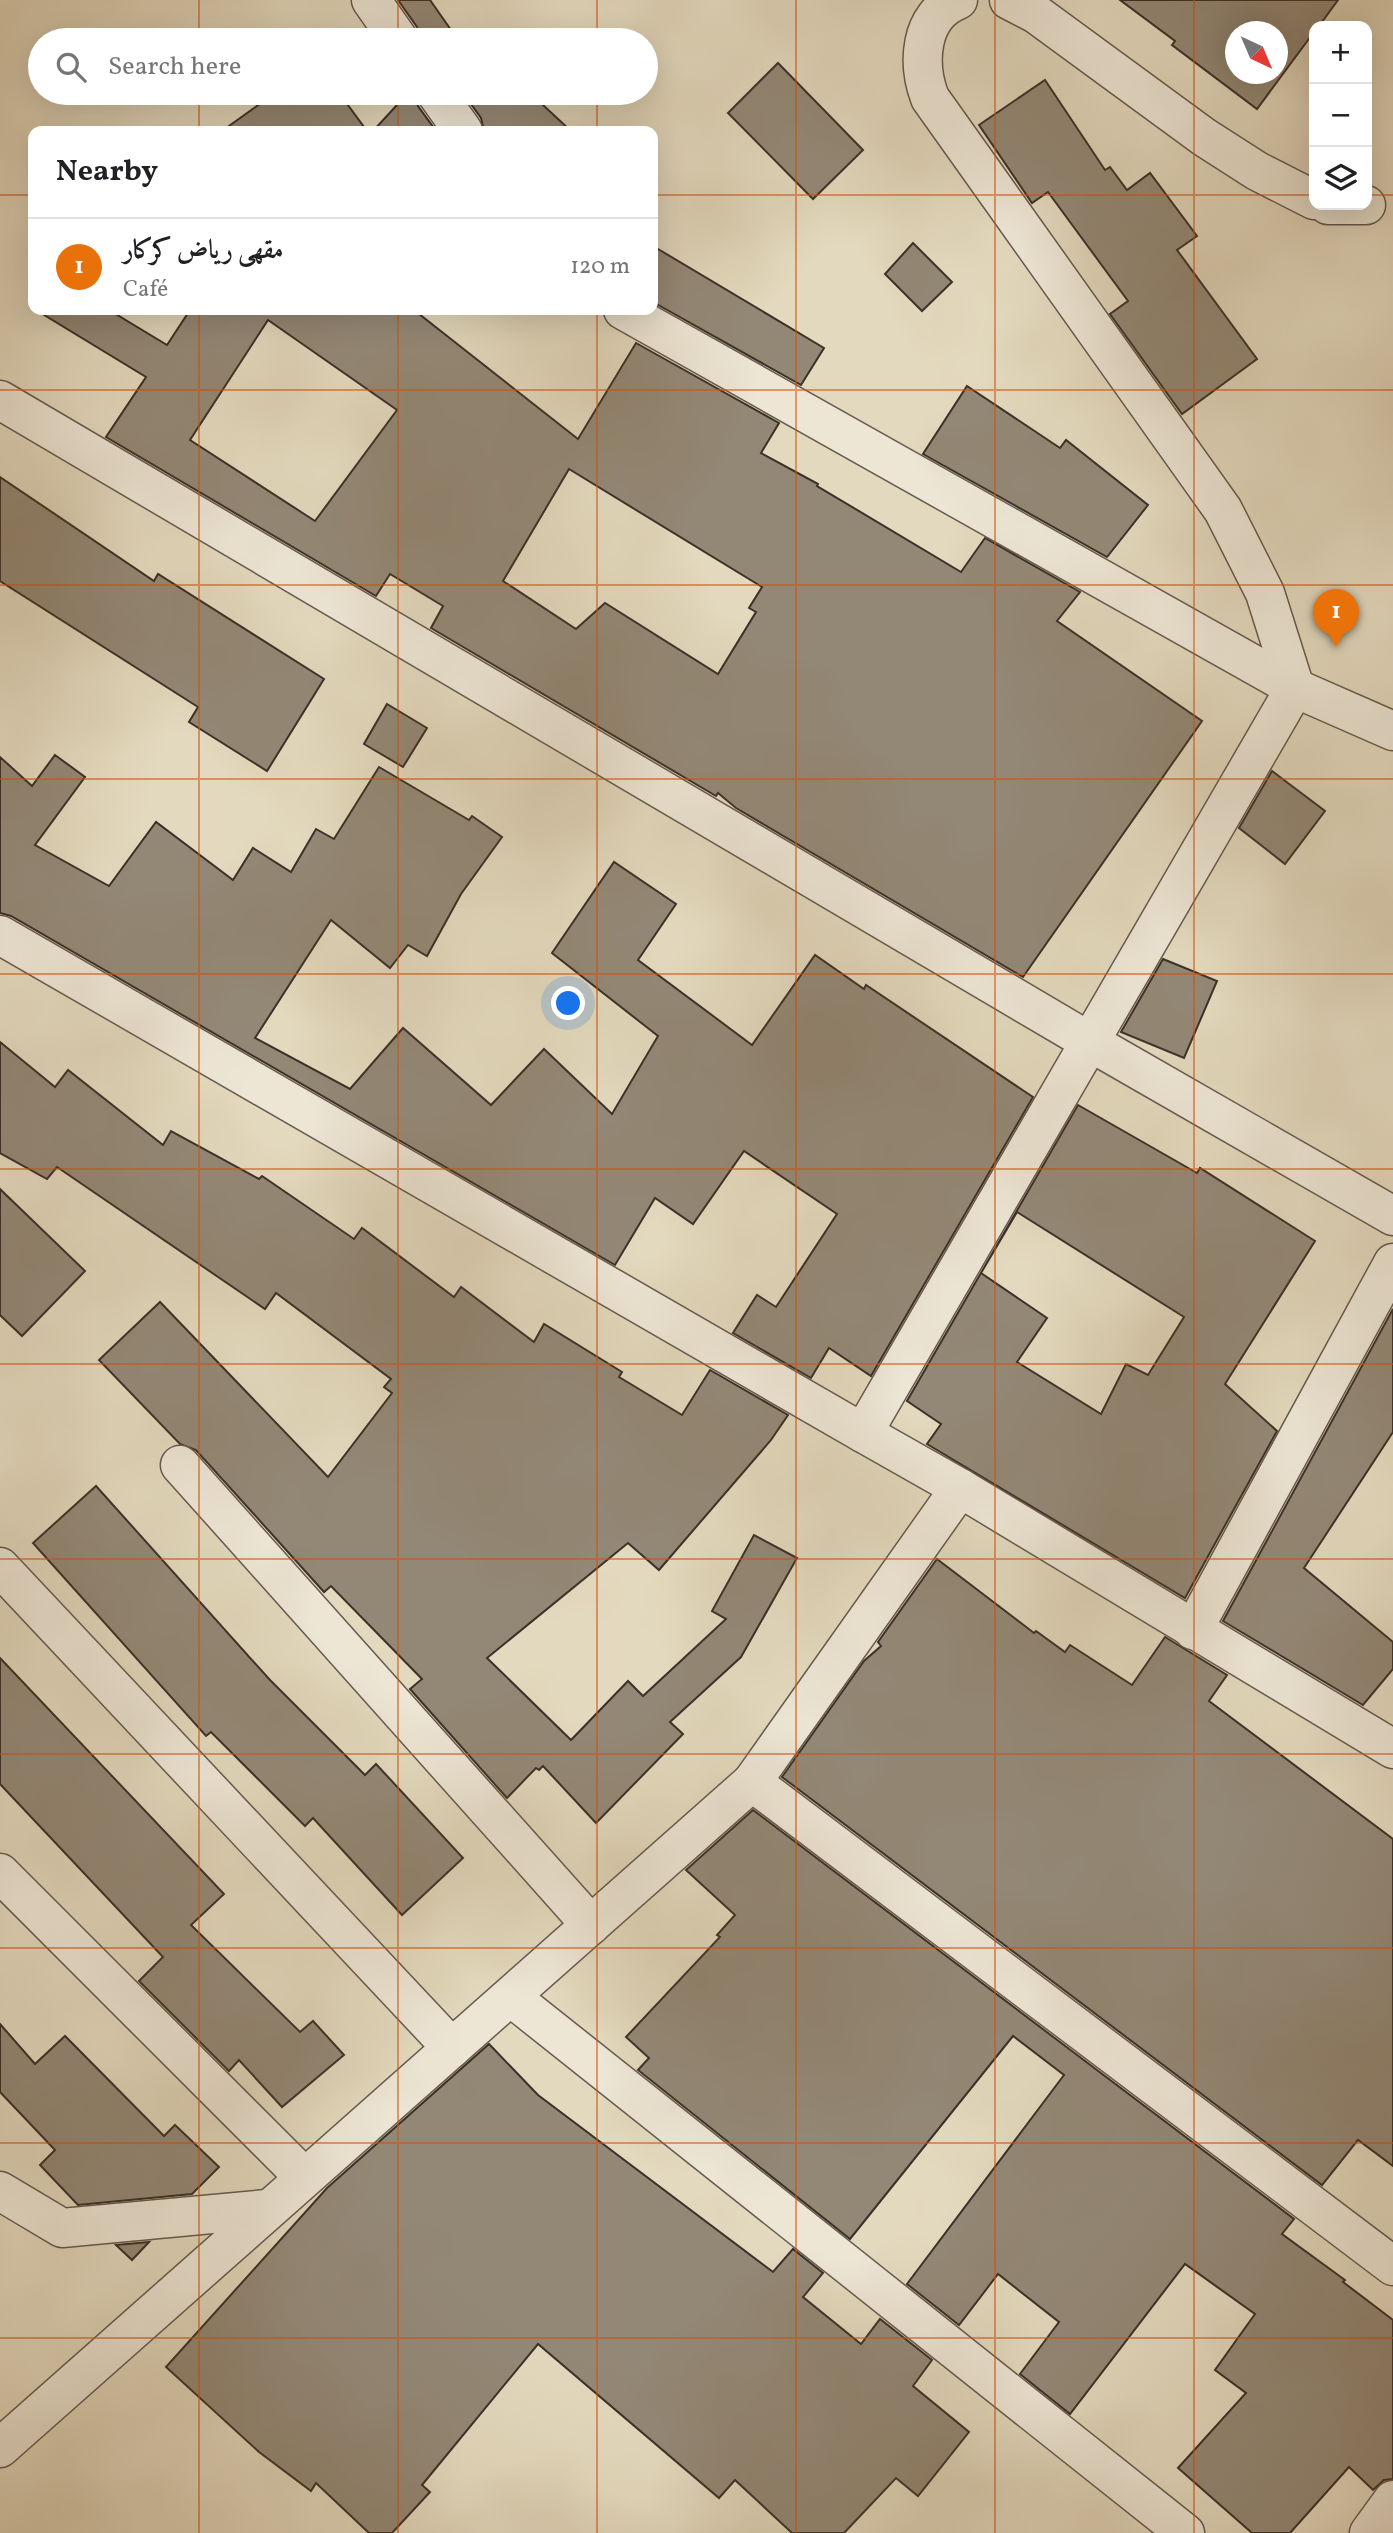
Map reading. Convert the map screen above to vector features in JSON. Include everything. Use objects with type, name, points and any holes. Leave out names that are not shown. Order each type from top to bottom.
[{"type":"street","points":[[371,0],[391,28]]},
{"type":"street","points":[[1009,0],[1036,14],[1204,137],[1257,171],[1309,197]]},
{"type":"street","points":[[863,1433],[1295,688],[1265,593],[1223,510],[930,98],[923,79],[923,49],[933,20],[948,2]]},
{"type":"street","points":[[445,105],[459,126]]},
{"type":"street","points":[[1372,202],[1393,192]]},
{"type":"street","points":[[632,315],[1295,688],[1386,721]]},
{"type":"street","points":[[0,400],[1090,1042],[1393,1216]]},
{"type":"street","points":[[0,935],[960,1488],[1393,1749]]},
{"type":"street","points":[[1193,1630],[1393,1264]]},
{"type":"street","points":[[180,1465],[591,1925]]},
{"type":"street","points":[[0,2448],[751,1782],[960,1488]]},
{"type":"street","points":[[0,1567],[452,2048]]},
{"type":"street","points":[[751,1782],[1393,2266]]},
{"type":"street","points":[[0,1873],[304,2177]]},
{"type":"street","points":[[511,1997],[1185,2533]]},
{"type":"street","points":[[0,2191],[62,2228],[267,2210]]},
{"type":"street","points":[[1369,2533],[1393,2500]]},
{"type":"building","points":[[398,0],[430,0],[450,28],[417,27]]},
{"type":"building","points":[[1120,0],[1338,0],[1323,21],[1309,21],[1309,39],[1288,67],[1288,21],[1225,21],[1225,84],[1276,84],[1257,109],[1172,45],[1175,41]]},
{"type":"building","points":[[778,63],[863,150],[813,199],[728,113]]},
{"type":"building","points":[[1045,80],[1105,170],[1110,167],[1127,190],[1150,173],[1197,236],[1177,250],[1257,359],[1182,414],[1110,314],[1128,301],[1048,192],[1032,203],[979,125]]},
{"type":"building","points":[[258,105],[348,105],[363,126],[229,126]]},
{"type":"building","points":[[397,105],[418,105],[432,126],[378,126]]},
{"type":"building","points":[[472,105],[543,105],[566,126],[483,126],[481,118]]},
{"type":"building","points":[[913,243],[952,282],[922,311],[885,274]]},
{"type":"building","points":[[658,249],[824,348],[801,385],[658,305]]},
{"type":"building","points":[[44,315],[117,315],[167,345],[187,315],[420,315],[578,439],[636,343],[779,423],[761,453],[818,484],[817,486],[961,572],[985,538],[1080,592],[1057,621],[1202,721],[1023,977],[736,808],[718,793],[716,796],[431,628],[443,606],[390,574],[376,596],[106,437],[146,377]],"holes":[[[268,320],[397,410],[315,521],[190,440]],[[569,469],[762,587],[749,608],[756,612],[718,674],[605,603],[576,629],[503,581]]]},
{"type":"building","points":[[967,386],[1060,448],[1066,440],[1148,505],[1107,557],[923,454]]},
{"type":"building","points":[[0,477],[154,581],[158,574],[324,679],[267,771],[189,722],[198,707],[0,581]]},
{"type":"building","points":[[387,704],[427,728],[403,767],[364,744]]},
{"type":"building","points":[[55,755],[85,777],[35,845],[109,886],[156,822],[233,880],[253,848],[291,872],[316,829],[334,839],[379,767],[469,820],[472,816],[502,837],[461,894],[427,956],[408,945],[390,968],[331,920],[255,1038],[350,1089],[403,1028],[491,1105],[544,1049],[612,1114],[658,1036],[552,953],[614,862],[676,904],[638,960],[752,1045],[815,955],[864,989],[866,985],[1033,1097],[871,1376],[829,1348],[811,1378],[733,1333],[757,1295],[776,1307],[837,1214],[744,1151],[693,1224],[655,1198],[615,1265],[11,916],[0,913],[0,757],[32,786]]},
{"type":"building","points":[[1272,771],[1325,811],[1285,864],[1239,828]]},
{"type":"building","points":[[1163,959],[1217,981],[1184,1058],[1121,1032]]},
{"type":"building","points":[[0,1042],[55,1087],[68,1070],[163,1145],[171,1131],[259,1179],[262,1176],[354,1239],[362,1228],[454,1297],[461,1287],[534,1342],[544,1324],[622,1372],[619,1377],[682,1415],[710,1370],[788,1415],[771,1440],[659,1570],[628,1543],[487,1658],[571,1740],[628,1681],[643,1696],[726,1619],[712,1611],[754,1535],[797,1558],[741,1657],[670,1722],[683,1734],[596,1823],[543,1766],[539,1770],[536,1768],[507,1798],[410,1689],[422,1679],[331,1586],[324,1592],[196,1450],[180,1444],[99,1360],[160,1302],[328,1477],[392,1393],[384,1387],[391,1379],[276,1293],[265,1309],[57,1167],[47,1179],[0,1153]]},
{"type":"building","points":[[1078,1105],[1197,1173],[1200,1168],[1315,1241],[1225,1384],[1277,1431],[1185,1598],[927,1444],[941,1424],[907,1401]],"holes":[[[1017,1212],[1184,1317],[1148,1375],[1126,1364],[1101,1414],[1017,1362],[1047,1318],[981,1273]]]},
{"type":"building","points":[[0,1189],[85,1271],[22,1336],[0,1315]]},
{"type":"building","points":[[1393,1309],[1393,1432],[1304,1568],[1393,1642],[1393,1669],[1363,1705],[1223,1621]]},
{"type":"building","points":[[96,1486],[270,1680],[365,1775],[376,1764],[463,1858],[402,1915],[313,1818],[305,1826],[211,1732],[206,1736],[33,1543]]},
{"type":"building","points":[[937,1559],[1034,1633],[1036,1631],[1065,1652],[1070,1645],[1132,1685],[1165,1637],[1227,1675],[1209,1701],[1393,1839],[1393,2166],[1358,2140],[1322,2185],[782,1777],[864,1661],[881,1646],[878,1642]]},
{"type":"building","points":[[0,1658],[224,1894],[191,1925],[300,2032],[313,2021],[344,2055],[282,2107],[239,2060],[229,2071],[139,1981],[163,1957],[0,1784]]},
{"type":"building","points":[[753,1810],[1294,2219],[1282,2234],[1345,2280],[1343,2282],[1393,2320],[1393,2479],[1384,2480],[1373,2490],[1349,2467],[1290,2533],[1252,2533],[1178,2468],[1246,2393],[1215,2370],[1255,2314],[1185,2264],[1070,2414],[1020,2374],[1059,2322],[998,2274],[959,2325],[907,2284],[1064,2075],[1013,2036],[850,2239],[638,2070],[649,2058],[626,2037],[720,1937],[717,1935],[735,1915],[686,1870]]},
{"type":"building","points":[[0,2024],[35,2064],[65,2036],[164,2136],[175,2125],[219,2167],[192,2194],[78,2205],[40,2165],[55,2150],[0,2092]]},
{"type":"building","points":[[489,2044],[538,2095],[773,2272],[793,2249],[823,2273],[803,2297],[861,2344],[880,2319],[932,2360],[913,2386],[969,2432],[918,2496],[896,2478],[844,2533],[792,2533],[735,2480],[719,2498],[538,2344],[422,2485],[430,2492],[392,2533],[369,2533],[316,2483],[311,2491],[259,2452],[166,2367],[327,2188]]},
{"type":"building","points":[[149,2242],[132,2260],[116,2245]]},
{"type":"place","name":"مقهى رياض كركار","points":[[1336,647]]}]
